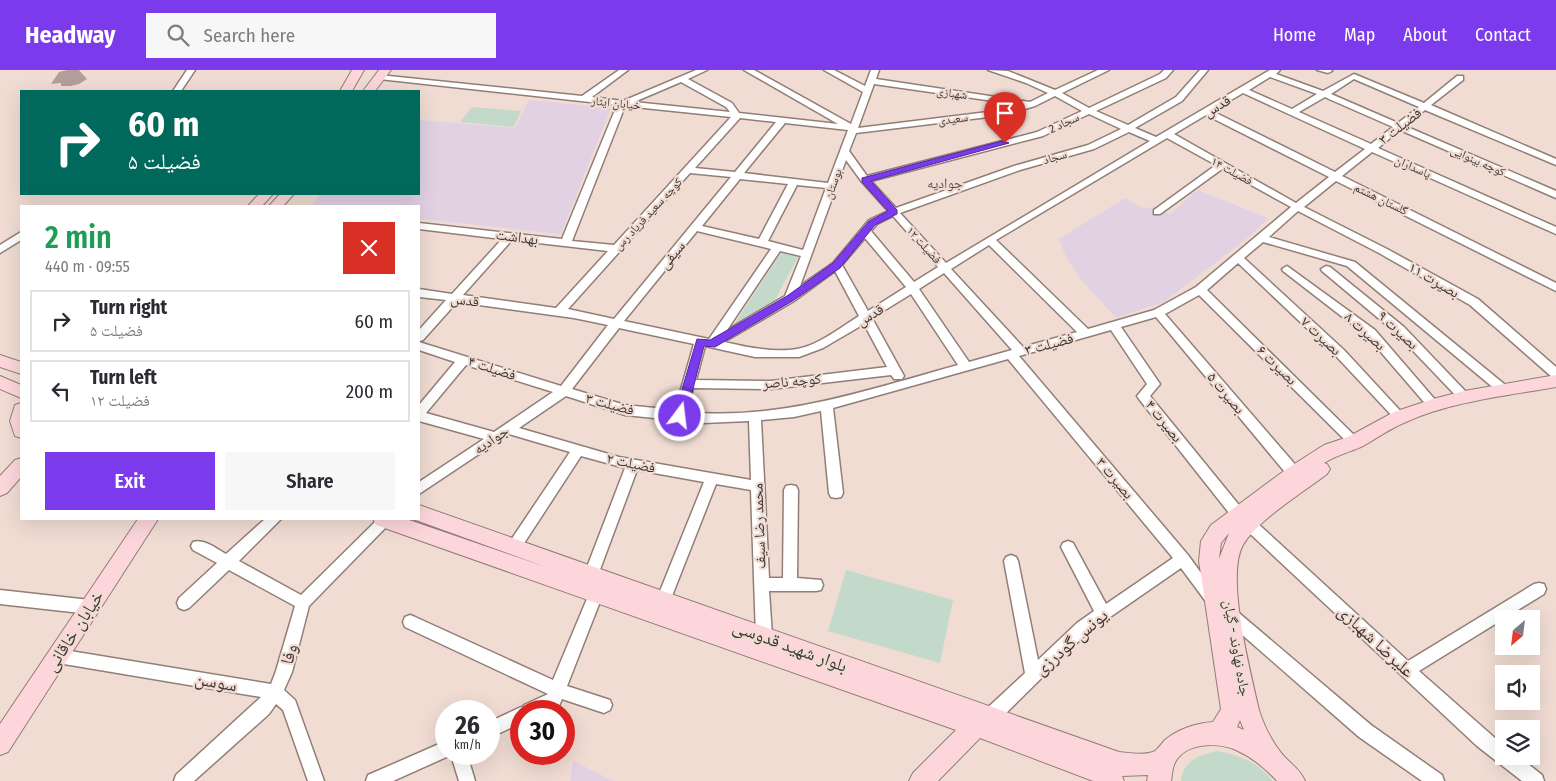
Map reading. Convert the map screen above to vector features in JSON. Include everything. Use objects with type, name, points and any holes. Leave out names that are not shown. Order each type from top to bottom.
[{"type":"main road","points":[[347,90],[358,70]]},
{"type":"main road","points":[[370,90],[382,74]]},
{"type":"main road","points":[[256,205],[265,195]]},
{"type":"main road","points":[[277,205],[286,195]]},
{"type":"main road","points":[[0,361],[20,368]]},
{"type":"main road","name":"جاده نهاوند - گیان","points":[[1244,519],[1354,442],[1400,417],[1433,404],[1556,381]]},
{"type":"main road","points":[[0,382],[20,392]]},
{"type":"main road","name":"جاده نهاوند - گیان","points":[[1218,735],[1230,718],[1232,709],[1223,609],[1231,551],[1244,519],[1294,473],[1330,450],[1354,442]]},
{"type":"main road","points":[[0,488],[20,466]]},
{"type":"main road","name":"بلوار شهید قدوسی","points":[[420,513],[514,548],[594,584],[663,601],[764,636],[983,722],[1100,772],[1112,781]]},
{"type":"main road","name":"خیابان خاقانی","points":[[0,744],[147,520]]},
{"type":"main road","name":"بلوار شهید قدوسی","points":[[388,520],[594,584],[983,722],[1119,764],[1140,765],[1161,771]]},
{"type":"main road","name":"جاده نهاوند - گیان","points":[[1223,609],[1250,715],[1270,757]]},
{"type":"main road","points":[[921,781],[983,722]]},
{"type":"main road","points":[[1161,771],[1173,747],[1188,738],[1205,734],[1218,735],[1245,742],[1270,757],[1293,781]]},
{"type":"street","points":[[176,90],[191,70]]},
{"type":"street","points":[[584,99],[624,70]]},
{"type":"street","points":[[672,70],[729,105],[737,116]]},
{"type":"street","points":[[566,243],[623,103],[703,70]]},
{"type":"street","points":[[748,70],[853,130]]},
{"type":"street","name":"شهبازی","points":[[828,70],[869,86],[1032,104]]},
{"type":"street","name":"بوستان","points":[[790,298],[875,70]]},
{"type":"street","points":[[992,70],[1019,76],[1089,111],[1158,141]]},
{"type":"street","name":"سعیدی","points":[[853,130],[1005,112],[1032,104],[1105,70]]},
{"type":"street","name":"سجاد 2","points":[[865,180],[1040,134],[1163,76],[1169,70]]},
{"type":"street","name":"سجاد","points":[[706,343],[790,298],[837,265],[872,223],[894,212],[1017,168],[1091,146],[1130,128],[1179,99],[1204,70]]},
{"type":"street","points":[[1273,72],[1400,126]]},
{"type":"street","name":"قدس","points":[[420,294],[558,312],[617,322],[755,353],[799,353],[819,345],[865,318],[990,240],[1273,72]]},
{"type":"street","name":"خیابان ایثار","points":[[382,74],[584,99],[783,120],[853,130]]},
{"type":"street","points":[[1292,113],[1354,76],[1556,162]]},
{"type":"street","name":"فضیلت ۳","points":[[564,391],[625,410],[680,416],[755,416],[794,412],[827,405],[1158,313],[1200,290],[1297,208],[1460,78]]},
{"type":"street","name":"پاسداران","points":[[1242,90],[1556,231]]},
{"type":"street","name":"گلستان هشتم","points":[[1207,112],[1556,287]]},
{"type":"street","name":"کوچه سعید فریاد رس","points":[[558,312],[737,116]]},
{"type":"street","name":"سیفی","points":[[564,391],[617,322],[783,120]]},
{"type":"street","name":"کوچه بینوایی","points":[[1400,126],[1556,195]]},
{"type":"street","name":"فضیلت ۱۴","points":[[1168,135],[1297,208]]},
{"type":"street","name":"فضیلت ۱۲","points":[[845,151],[865,180],[946,269],[1016,353]]},
{"type":"street","points":[[1157,212],[1222,166]]},
{"type":"street","points":[[688,170],[832,186]]},
{"type":"street","points":[[761,244],[794,182]]},
{"type":"street","name":"بصیرت ۱۱","points":[[1297,208],[1383,250],[1474,302],[1556,374]]},
{"type":"street","name":"بهداشت","points":[[424,226],[616,249]]},
{"type":"street","points":[[695,227],[807,254]]},
{"type":"street","points":[[865,232],[913,288],[966,367]]},
{"type":"street","points":[[0,250],[20,236]]},
{"type":"street","points":[[420,336],[510,236]]},
{"type":"street","points":[[1262,238],[1351,264],[1505,391]]},
{"type":"street","points":[[990,240],[1086,334]]},
{"type":"street","points":[[680,416],[689,384],[706,343],[777,247]]},
{"type":"street","name":"بصیرت ۷","points":[[1238,258],[1340,354],[1400,417]]},
{"type":"street","points":[[837,265],[903,384]]},
{"type":"street","name":"بصیرت ۸","points":[[1287,269],[1371,333],[1433,404]]},
{"type":"street","name":"بصیرت ۹","points":[[1326,270],[1400,330],[1464,397]]},
{"type":"street","name":"بصیرت ۶","points":[[1200,290],[1354,442]]},
{"type":"street","name":"بصیرت ۵","points":[[1158,313],[1294,473]]},
{"type":"street","name":"بصیرت ۴","points":[[1114,326],[1154,384],[1143,396],[1244,519]]},
{"type":"street","name":"فضیلت ۴","points":[[420,346],[564,391]]},
{"type":"street","name":"بصیرت ۳","points":[[1016,353],[1223,609],[1365,731],[1436,781]]},
{"type":"street","points":[[420,414],[464,359]]},
{"type":"street","name":"کوچه ناصر","points":[[689,384],[771,385],[894,370]]},
{"type":"street","name":"جوادیه","points":[[420,488],[564,391]]},
{"type":"street","points":[[827,405],[836,493]]},
{"type":"street","points":[[420,415],[496,437]]},
{"type":"street","name":"محمد رضا سیف","points":[[755,416],[764,636]]},
{"type":"street","name":"فضیلت ۲","points":[[508,429],[633,464],[757,486]]},
{"type":"street","points":[[514,548],[578,450]]},
{"type":"street","points":[[553,700],[633,464]]},
{"type":"street","points":[[663,601],[712,478]]},
{"type":"street","points":[[790,585],[791,490]]},
{"type":"street","name":"علیرضا شهبازی","points":[[1244,519],[1495,749]]},
{"type":"street","points":[[184,603],[273,520]]},
{"type":"street","name":"وفا","points":[[182,781],[263,708],[275,692],[284,672],[303,603],[384,520]]},
{"type":"street","points":[[198,546],[303,603]]},
{"type":"street","points":[[1068,547],[1104,613]]},
{"type":"street","name":"یونس گودرزی","points":[[983,722],[1082,628],[1184,559]]},
{"type":"street","points":[[1011,561],[1033,675]]},
{"type":"street","points":[[761,584],[816,585]]},
{"type":"street","points":[[1407,670],[1539,589]]},
{"type":"street","points":[[0,597],[90,607]]},
{"type":"street","points":[[410,622],[557,690],[604,705]]},
{"type":"street","name":"سوسن","points":[[58,656],[275,692]]},
{"type":"street","points":[[275,692],[289,705],[316,781]]},
{"type":"street","points":[[374,781],[435,754]]},
{"type":"street","points":[[462,765],[467,781]]},
{"type":"street","name":"علیرضا شهبازی","points":[[1516,765],[1536,781]]},
{"type":"shaded area","points":[[529,100],[611,108],[561,234],[420,219],[420,205],[312,205],[319,195],[420,195],[420,120],[515,128]]},
{"type":"shaded area","points":[[1198,190],[1268,218],[1250,236],[1164,302],[1116,318],[1083,282],[1066,257],[1059,239],[1125,198],[1144,209],[1155,206],[1170,214]]},
{"type":"shaded area","points":[[575,762],[613,781],[570,781],[572,765],[575,765]]},
{"type":"green space","points":[[472,107],[521,111],[514,127],[460,122]]},
{"type":"green space","points":[[781,253],[798,257],[775,300],[735,323]]},
{"type":"green space","points":[[846,570],[953,600],[940,663],[828,631]]},
{"type":"green space","points":[[1218,751],[1248,761],[1261,769],[1273,781],[1181,781],[1182,774],[1189,764],[1205,754]]},
{"type":"building","points":[[79,70],[87,79],[79,84],[70,86],[61,86],[61,83],[51,84],[59,72]]},
{"type":"district","name":"جوادیه","points":[[945,183]]},
{"type":"route","points":[[680,416],[700,342],[712,344],[790,298],[837,265],[872,223],[894,212],[865,180],[1005,143]]}]
